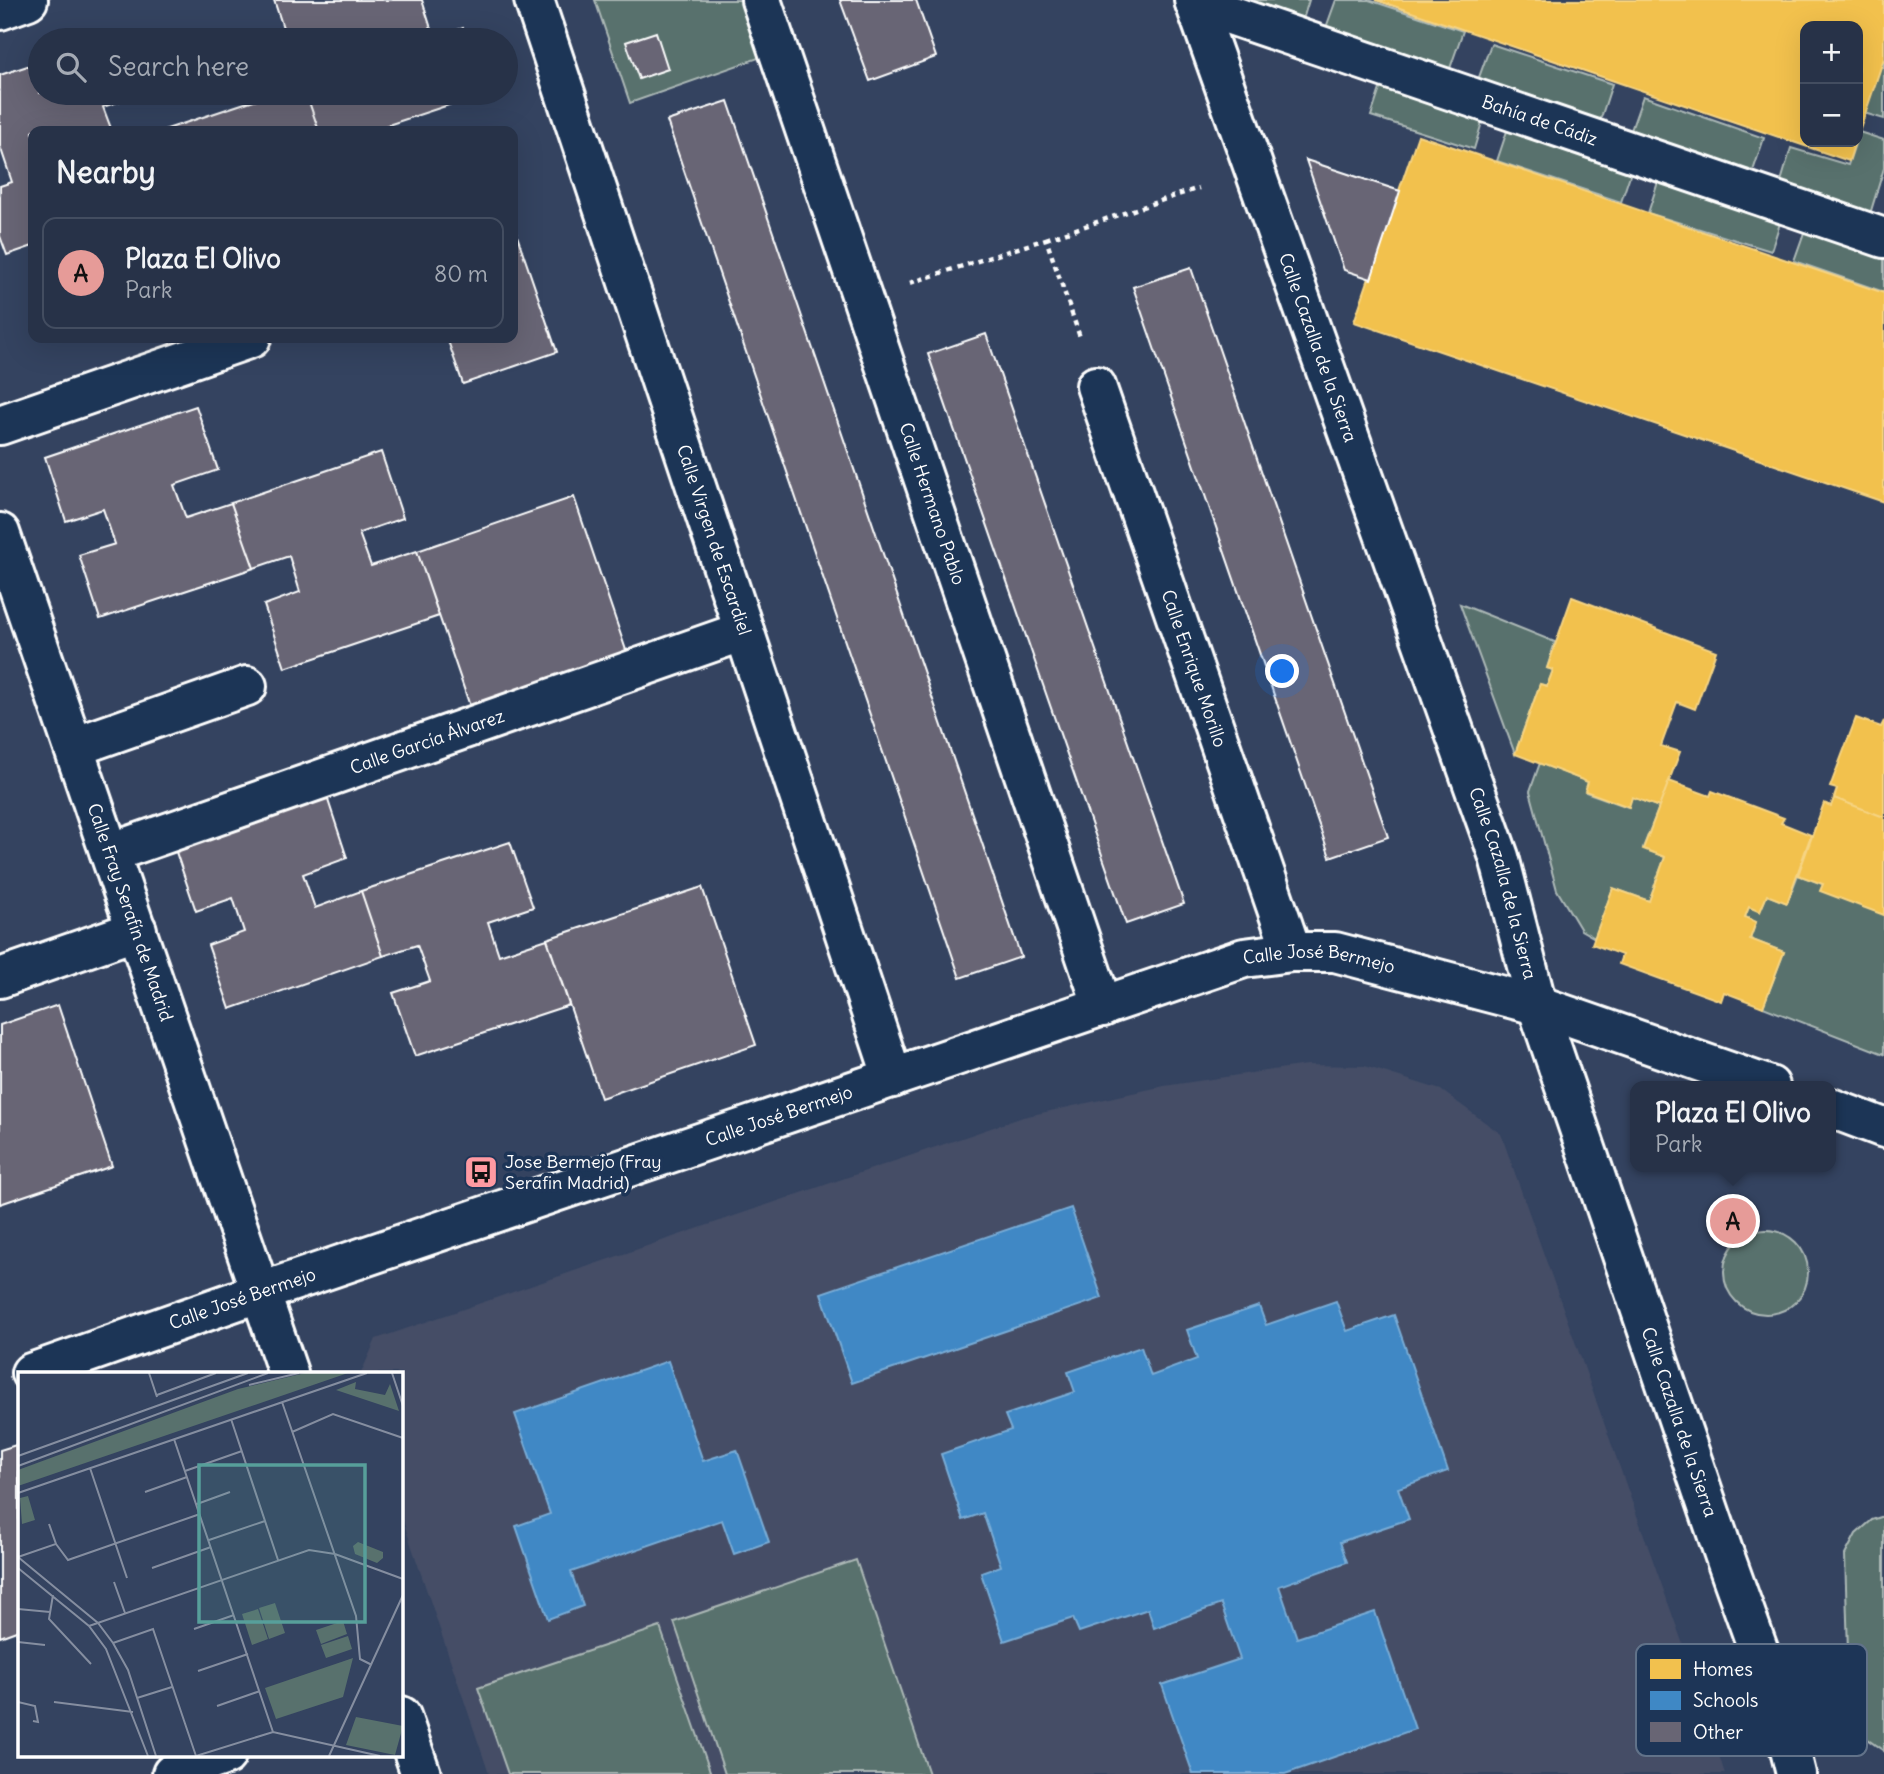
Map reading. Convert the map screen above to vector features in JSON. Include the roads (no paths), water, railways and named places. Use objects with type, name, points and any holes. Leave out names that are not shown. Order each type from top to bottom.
[{"type":"street","points":[[0,10],[28,0]]},
{"type":"street","name":"Calle Virgen de Escardiel","points":[[534,0],[893,1078]]},
{"type":"street","name":"Calle Hermano Pablo","points":[[761,0],[1103,1007]]},
{"type":"street","name":"Bahía de Cádiz","points":[[1194,1],[1884,238]]},
{"type":"street","name":"Calle Cazalla de la Sierra","points":[[1194,1],[1499,858],[1537,1005],[1756,1644]]},
{"type":"street","points":[[0,425],[237,343]]},
{"type":"street","name":"Calle Enrique Morillo","points":[[1097,386],[1292,952]]},
{"type":"street","name":"Calle Fray Serafín de Madrid","points":[[3,549],[74,747],[288,1372]]},
{"type":"street","name":"Calle García Álvarez","points":[[110,853],[744,631]]},
{"type":"street","points":[[74,747],[247,687]]},
{"type":"street","points":[[0,978],[137,930]]},
{"type":"street","name":"Calle José Bermejo","points":[[34,1372],[1244,958],[1292,952],[1335,952],[1537,1005],[1756,1081]]},
{"type":"street","points":[[1836,1110],[1884,1128]]},
{"type":"street","points":[[0,1384],[18,1377]]},
{"type":"street","points":[[402,1719],[421,1774]]},
{"type":"street","points":[[172,1774],[223,1756]]},
{"type":"street","name":"Calle Cazalla de la Sierra","points":[[1792,1756],[1796,1774]]},
{"type":"place","name":"Jose Bermejo (Fray Serafin Madrid)","points":[[481,1172]]},
{"type":"place","name":"Plaza El Olivo","points":[[1733,1221]]}]
